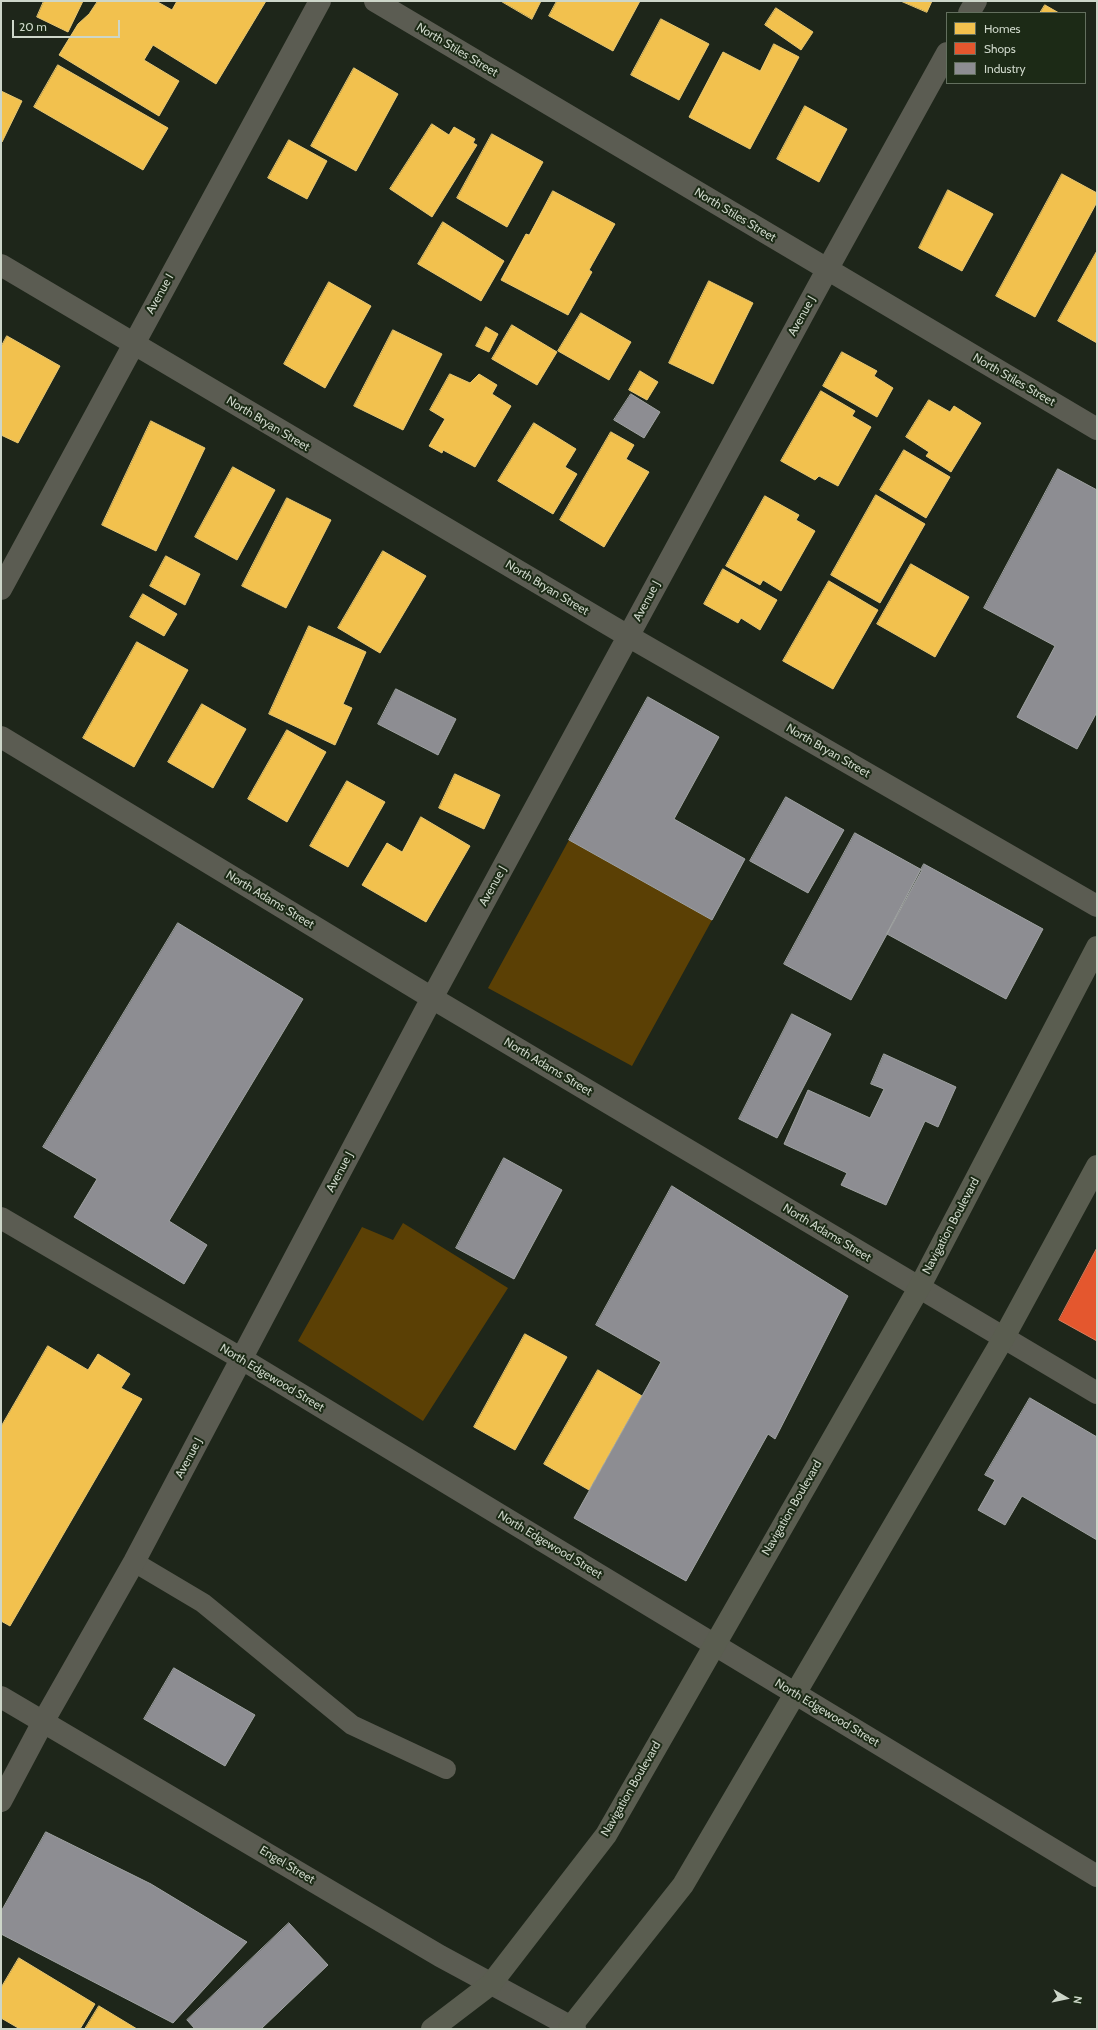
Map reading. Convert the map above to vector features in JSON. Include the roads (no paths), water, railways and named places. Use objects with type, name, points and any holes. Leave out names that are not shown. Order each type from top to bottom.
[{"type":"main road","name":"Navigation Boulevard","points":[[432,2029],[492,1984],[606,1835],[919,1288],[1097,947]]},
{"type":"main road","points":[[571,2028],[683,1885],[796,1695],[1003,1339],[1097,1166]]},
{"type":"street","name":"Avenue I","points":[[1,589],[320,1]]},
{"type":"street","name":"North Stiles Street","points":[[375,1],[1097,429]]},
{"type":"street","points":[[970,12],[976,1]]},
{"type":"street","name":"Avenue J","points":[[1,1801],[43,1722],[134,1562],[432,998],[827,270],[946,55]]},
{"type":"street","name":"North Bryan Street","points":[[1,265],[628,636],[1097,906]]},
{"type":"street","name":"North Adams Street","points":[[1,738],[432,998],[1003,1339],[1097,1393]]},
{"type":"street","name":"North Edgewood Street","points":[[1,1218],[242,1359],[1097,1876]]},
{"type":"street","name":"Engel Street","points":[[1,1697],[434,1952],[571,2028]]},
{"type":"lane","points":[[134,1562],[203,1603],[352,1725],[446,1769]]}]
